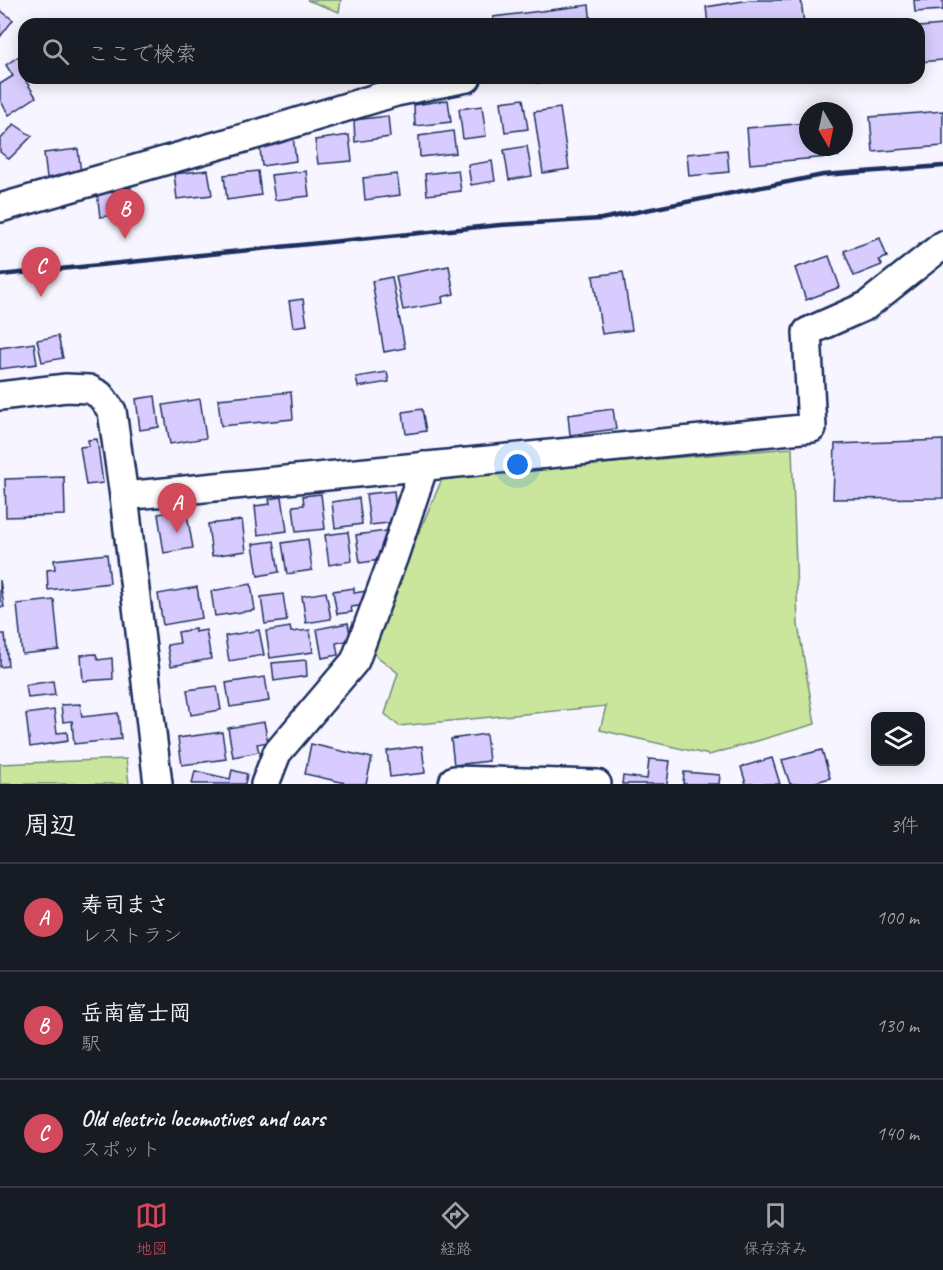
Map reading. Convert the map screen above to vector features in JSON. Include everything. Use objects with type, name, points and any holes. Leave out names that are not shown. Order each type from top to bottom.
[{"type":"street","points":[[0,208],[258,135],[396,92],[437,84]]},
{"type":"street","points":[[124,496],[812,428],[807,332],[866,306],[943,245]]},
{"type":"street","points":[[0,396],[66,388],[89,389],[100,395],[112,411],[158,784]]},
{"type":"street","points":[[265,784],[277,753],[355,661],[424,466]]},
{"type":"street","points":[[453,784],[454,780],[597,784]]},
{"type":"green space","points":[[307,0],[341,0],[339,12]]},
{"type":"green space","points":[[792,448],[798,625],[815,724],[709,755],[600,730],[606,706],[399,726],[385,714],[398,673],[368,649],[443,477]]},
{"type":"green space","points":[[126,759],[129,784],[0,784],[0,764]]},
{"type":"building","points":[[750,0],[801,0],[803,18],[707,18],[706,7]]},
{"type":"building","points":[[914,0],[943,0],[943,10],[915,12]]},
{"type":"building","points":[[589,5],[590,18],[493,18]]},
{"type":"building","points":[[0,10],[13,20],[0,37]]},
{"type":"building","points":[[943,25],[943,60],[925,62],[925,26]]},
{"type":"building","points":[[18,57],[18,84],[28,84],[36,97],[9,115],[0,100],[0,84],[13,76],[6,65]]},
{"type":"building","points":[[523,99],[528,129],[505,132],[501,102]]},
{"type":"building","points":[[448,100],[451,122],[415,126],[414,105]]},
{"type":"building","points":[[482,106],[486,136],[463,139],[459,109]]},
{"type":"building","points":[[560,108],[569,169],[543,173],[534,112]]},
{"type":"building","points":[[943,111],[943,146],[873,152],[870,117]]},
{"type":"building","points":[[388,116],[390,137],[355,142],[354,120]]},
{"type":"building","points":[[14,124],[32,136],[9,159],[0,152],[0,140]]},
{"type":"building","points":[[799,124],[799,156],[839,156],[750,164],[747,128]]},
{"type":"building","points":[[453,131],[456,153],[420,157],[419,136]]},
{"type":"building","points":[[349,135],[352,161],[318,164],[315,140]]},
{"type":"building","points":[[293,136],[296,161],[262,166],[259,140]]},
{"type":"building","points":[[527,146],[532,176],[509,180],[504,150]]},
{"type":"building","points":[[78,149],[81,173],[47,178],[44,153]]},
{"type":"building","points":[[727,150],[729,172],[689,176],[687,154]]},
{"type":"building","points":[[492,161],[495,181],[471,185],[468,165]]},
{"type":"building","points":[[208,170],[212,195],[177,199],[174,174]]},
{"type":"building","points":[[458,170],[461,191],[427,195],[425,174]]},
{"type":"building","points":[[258,171],[261,195],[227,200],[224,175]]},
{"type":"building","points":[[306,171],[309,196],[275,200],[271,175]]},
{"type":"building","points":[[397,174],[400,195],[365,200],[363,178]]},
{"type":"building","points":[[131,188],[134,213],[100,217],[97,192]]},
{"type":"building","points":[[880,238],[887,257],[879,260],[882,265],[854,276],[844,251]]},
{"type":"building","points":[[829,256],[840,287],[806,300],[795,268]]},
{"type":"building","points":[[449,266],[454,294],[442,297],[443,303],[403,310],[396,276]]},
{"type":"building","points":[[623,272],[632,330],[602,334],[593,276]]},
{"type":"building","points":[[392,277],[405,348],[384,352],[372,281]]},
{"type":"building","points":[[303,299],[307,325],[293,327],[289,301]]},
{"type":"building","points":[[58,336],[63,358],[42,362],[37,340]]},
{"type":"building","points":[[34,343],[37,364],[0,369],[0,348]]},
{"type":"building","points":[[387,372],[389,382],[358,387],[356,377]]},
{"type":"building","points":[[291,392],[293,419],[221,426],[218,399]]},
{"type":"building","points":[[155,396],[159,427],[140,430],[136,399]]},
{"type":"building","points":[[200,399],[206,438],[170,444],[163,405]]},
{"type":"building","points":[[422,409],[426,431],[406,434],[403,412]]},
{"type":"building","points":[[613,409],[616,429],[570,435],[568,415]]},
{"type":"building","points":[[97,439],[103,483],[86,485],[80,447],[89,446],[88,440]]},
{"type":"building","points":[[943,440],[943,498],[833,499],[835,444]]},
{"type":"building","points":[[64,477],[65,515],[6,517],[5,479]]},
{"type":"building","points":[[394,491],[397,522],[370,525],[366,494]]},
{"type":"building","points":[[321,494],[325,529],[296,532],[293,506],[304,505],[303,496]]},
{"type":"building","points":[[282,497],[287,531],[258,535],[255,506],[270,504],[269,499]]},
{"type":"building","points":[[359,498],[362,524],[335,528],[332,502]]},
{"type":"building","points":[[186,509],[193,548],[164,553],[158,514]]},
{"type":"building","points":[[242,520],[246,551],[212,556],[208,524]]},
{"type":"building","points":[[386,531],[389,551],[379,552],[380,560],[360,563],[356,535]]},
{"type":"building","points":[[348,532],[352,561],[329,565],[325,535]]},
{"type":"building","points":[[308,539],[312,570],[287,574],[282,543]]},
{"type":"building","points":[[274,541],[279,572],[258,576],[253,544]]},
{"type":"building","points":[[107,554],[110,583],[48,590],[47,570],[55,569],[54,560]]},
{"type":"building","points":[[0,580],[4,607],[0,607]]},
{"type":"building","points":[[251,584],[255,610],[215,616],[211,591]]},
{"type":"building","points":[[197,587],[202,618],[163,625],[158,594]]},
{"type":"building","points":[[354,588],[354,593],[366,591],[368,605],[351,607],[352,612],[337,614],[333,591]]},
{"type":"building","points":[[326,592],[331,619],[306,623],[302,596]]},
{"type":"building","points":[[283,594],[287,621],[265,624],[261,597]]},
{"type":"building","points":[[54,600],[59,650],[22,654],[17,604]]},
{"type":"building","points":[[348,623],[351,640],[336,643],[338,655],[322,658],[317,629]]},
{"type":"building","points":[[290,627],[291,632],[310,630],[313,652],[270,658],[266,631]]},
{"type":"building","points":[[195,629],[195,632],[206,630],[211,659],[171,666],[167,645],[180,643],[178,632]]},
{"type":"building","points":[[259,630],[264,655],[229,661],[225,636]]},
{"type":"building","points":[[0,634],[5,634],[8,666],[0,667]]},
{"type":"building","points":[[96,654],[98,660],[112,658],[113,679],[83,681],[81,655]]},
{"type":"building","points":[[306,660],[307,676],[274,681],[272,663]]},
{"type":"building","points":[[265,677],[269,701],[230,707],[226,683]]},
{"type":"building","points":[[53,681],[55,695],[28,698],[26,685]]},
{"type":"building","points":[[217,686],[221,710],[191,715],[187,690]]},
{"type":"building","points":[[80,704],[82,717],[118,713],[121,739],[74,744],[72,721],[63,722],[61,705]]},
{"type":"building","points":[[54,710],[57,733],[67,732],[68,741],[30,747],[26,714]]},
{"type":"building","points":[[264,722],[268,742],[257,744],[259,752],[233,757],[228,728]]},
{"type":"building","points":[[222,732],[226,759],[182,765],[178,738]]},
{"type":"building","points":[[486,734],[489,761],[454,765],[451,739]]},
{"type":"building","points":[[311,744],[372,758],[366,784],[350,784],[305,774]]},
{"type":"building","points":[[422,746],[425,773],[390,777],[387,751]]},
{"type":"building","points":[[822,750],[830,778],[809,784],[790,784],[782,760]]},
{"type":"building","points":[[772,758],[780,784],[746,784],[741,767]]},
{"type":"building","points":[[649,759],[670,761],[667,784],[622,784],[623,776],[647,779]]},
{"type":"building","points":[[232,770],[247,774],[245,784],[192,784],[195,771],[230,779]]},
{"type":"building","points":[[684,772],[720,775],[719,784],[683,784]]},
{"type":"railway","points":[[0,275],[500,225],[601,219],[823,175],[943,166]]},
{"type":"place","name":"岳南富士岡","points":[[125,239]]},
{"type":"place","name":"Old electric locomotives and cars","points":[[41,297]]},
{"type":"place","name":"寿司まさ","points":[[177,533]]}]
